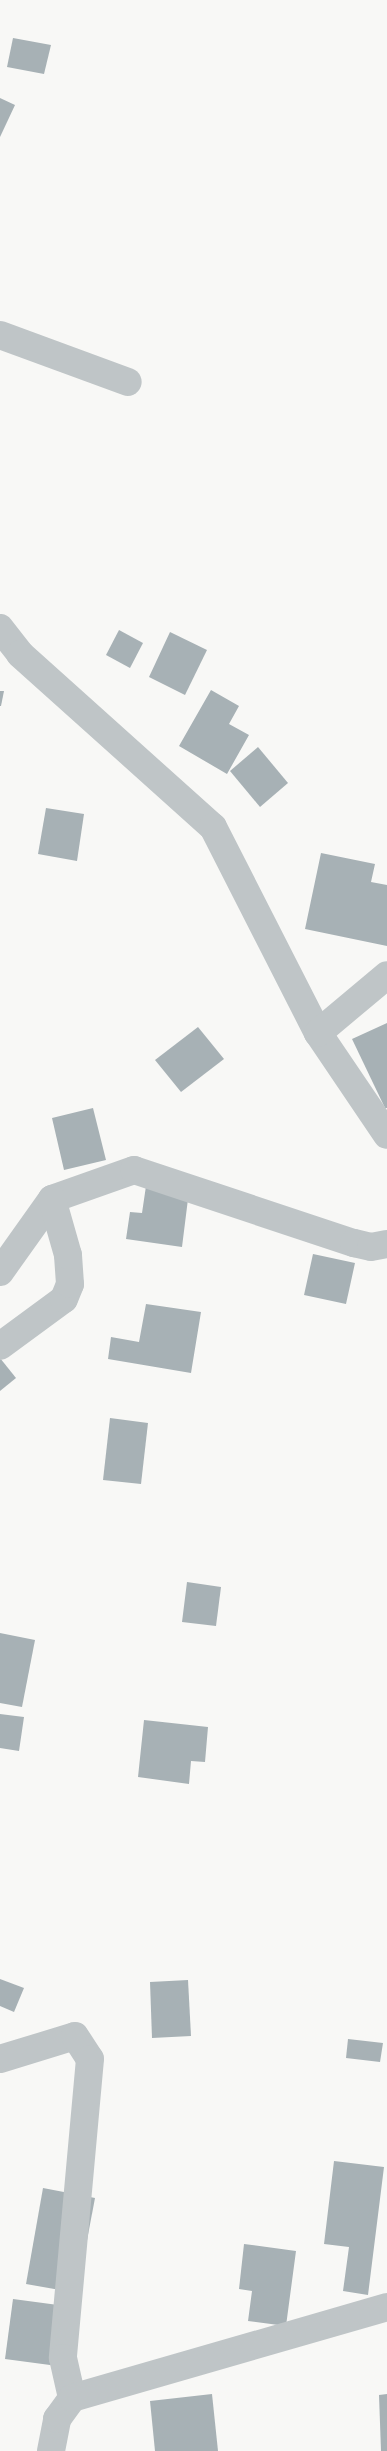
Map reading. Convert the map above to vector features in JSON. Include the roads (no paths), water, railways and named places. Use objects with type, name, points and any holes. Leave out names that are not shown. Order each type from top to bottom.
[{"type":"street","points":[[0,335],[128,382]]},
{"type":"street","points":[[0,628],[20,654],[214,827],[318,1033],[387,1135]]},
{"type":"street","points":[[318,1033],[387,975]]},
{"type":"street","points":[[0,1272],[52,1199],[145,1170],[354,1243],[371,1248],[387,1244]]},
{"type":"street","points":[[0,1346],[64,1299],[70,1284],[68,1255],[52,1199]]},
{"type":"street","points":[[0,2059],[75,2036],[90,2059],[63,2358],[72,2398]]},
{"type":"street","points":[[51,2451],[56,2419],[72,2398],[387,2307]]}]
